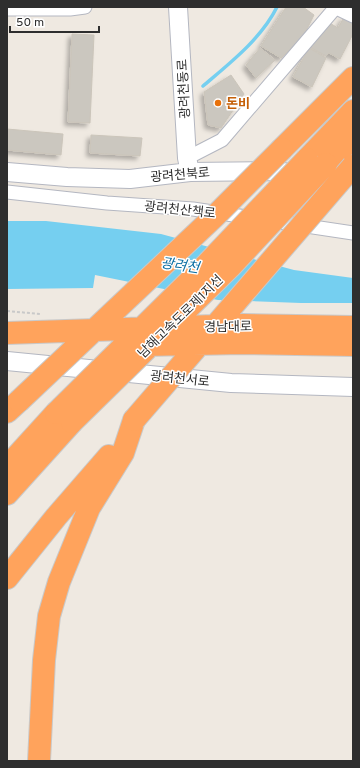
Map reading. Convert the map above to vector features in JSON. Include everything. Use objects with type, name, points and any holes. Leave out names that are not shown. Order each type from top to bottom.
[{"type":"highway","points":[[13,406],[215,216],[353,78]]},
{"type":"highway","name":"남해고속도로제1지선","points":[[7,466],[64,417],[230,267],[317,162],[353,111]]},
{"type":"highway","name":"남해고속도로제1지선","points":[[317,162],[353,138]]},
{"type":"highway","points":[[7,578],[56,517],[109,455],[134,420],[353,166]]},
{"type":"highway","name":"경남대로","points":[[7,333],[243,325],[353,327]]},
{"type":"highway","name":"경남대로","points":[[7,347],[243,343],[353,345]]},
{"type":"highway","name":"남해고속도로제1지선","points":[[7,494],[64,417]]},
{"type":"highway","points":[[39,761],[44,660],[49,616],[59,582],[89,508],[123,453],[134,420]]},
{"type":"street","points":[[7,9],[70,9],[85,7]]},
{"type":"street","name":"광려천동로","points":[[178,7],[188,165]]},
{"type":"street","points":[[188,165],[222,140],[335,7],[353,16]]},
{"type":"street","name":"광려천북로","points":[[7,172],[67,177],[130,179],[188,165],[271,171],[353,180]]},
{"type":"street","name":"광려천산책로","points":[[7,192],[107,203],[193,209],[353,233]]},
{"type":"street","name":"광려천서로","points":[[7,361],[231,383],[353,387]]},
{"type":"water","name":"광려천","points":[[7,221],[46,221],[161,234],[294,270],[353,278],[353,303],[218,300],[95,275],[93,288],[7,289]]},
{"type":"building","points":[[286,7],[303,7],[314,15],[304,35],[281,58],[261,46]]},
{"type":"building","points":[[344,17],[353,22],[353,34],[340,59],[329,53],[326,56],[310,47],[315,37],[319,39],[328,22],[338,28]]},
{"type":"building","points":[[72,34],[94,35],[90,123],[68,122]]},
{"type":"building","points":[[260,48],[275,60],[256,78],[246,65]]},
{"type":"building","points":[[309,48],[326,58],[312,87],[293,77]]},
{"type":"building","points":[[231,75],[244,94],[221,128],[208,125],[204,92]]},
{"type":"building","points":[[7,129],[63,134],[61,155],[7,150]]},
{"type":"building","points":[[91,135],[142,138],[140,156],[90,153]]},
{"type":"waterway","points":[[203,86],[254,40],[277,7]]},
{"type":"place","name":"돈비","points":[[218,103]]}]
